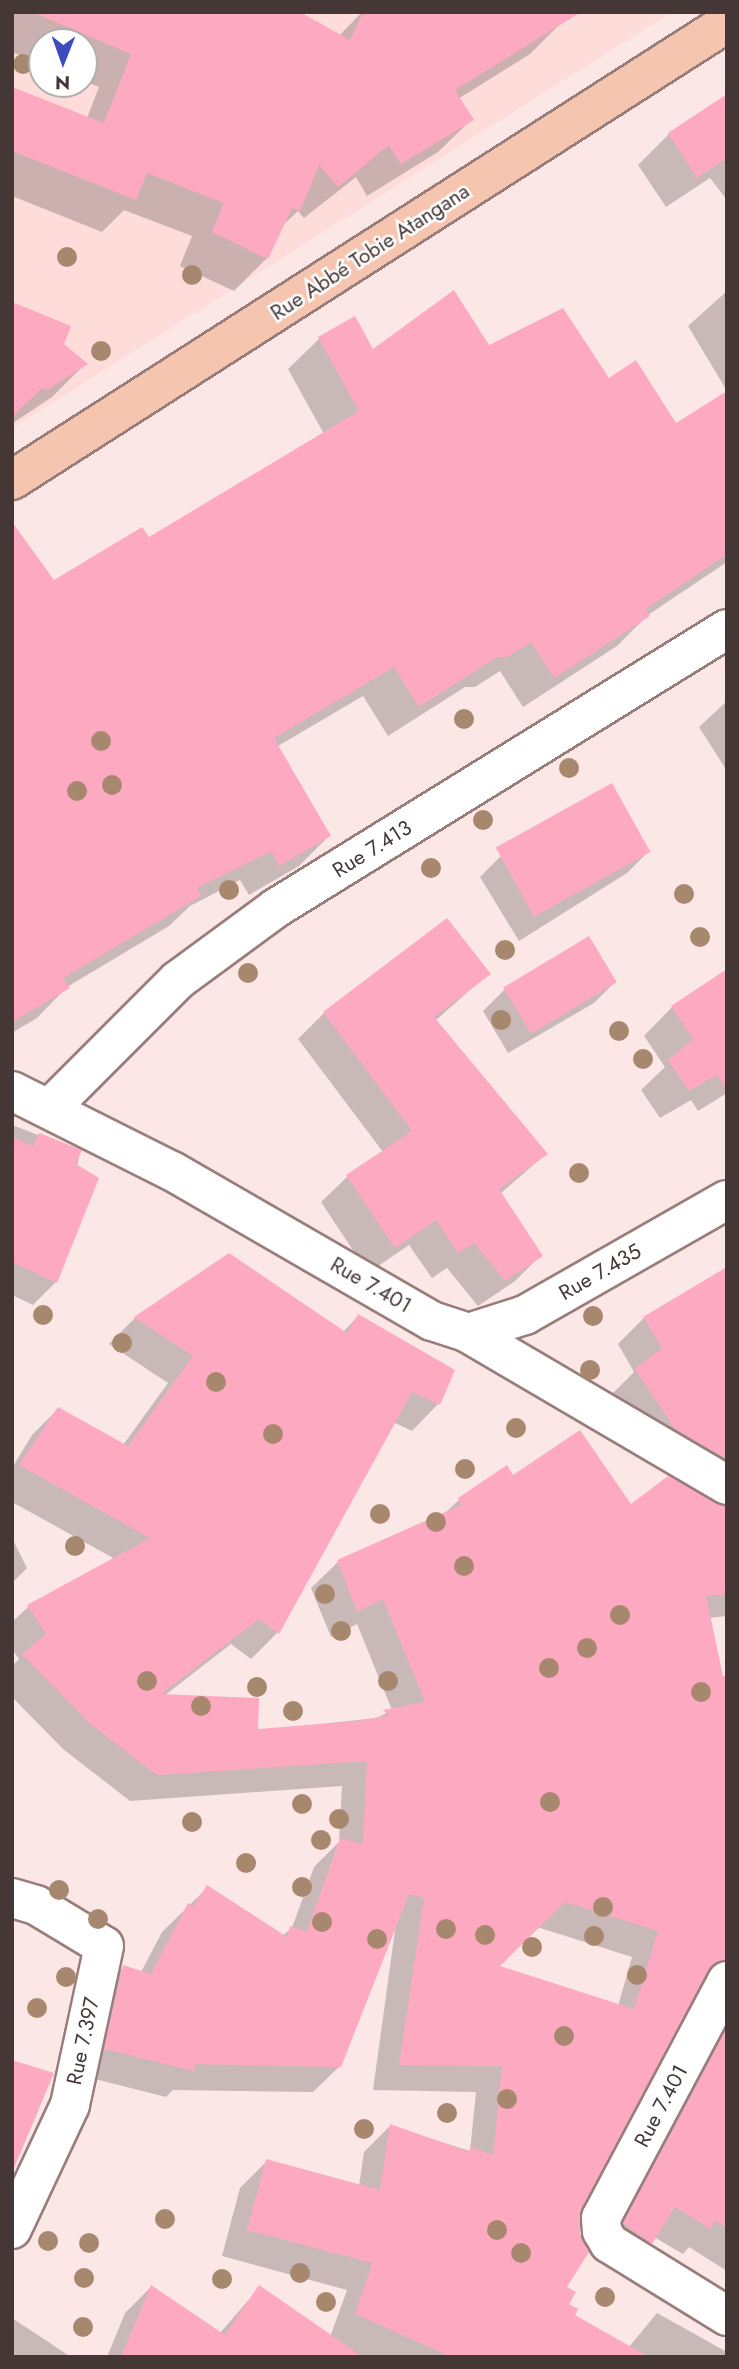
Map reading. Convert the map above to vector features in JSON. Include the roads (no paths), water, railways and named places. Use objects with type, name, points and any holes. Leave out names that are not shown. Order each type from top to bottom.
[{"type":"main road","name":"Rue Abbé Tobie Atangana","points":[[12,480],[727,23]]},
{"type":"street","name":"Rue 7.413","points":[[49,1109],[178,980],[276,908],[727,629]]},
{"type":"street","name":"Rue 7.401","points":[[12,1091],[172,1171],[432,1321],[468,1333],[727,1485]]},
{"type":"street","name":"Rue 7.435","points":[[468,1333],[525,1315],[727,1200]]},
{"type":"street","name":"Rue 7.397","points":[[12,1898],[36,1905],[104,1946],[69,2105],[12,2229]]},
{"type":"street","name":"Rue 7.401","points":[[727,1981],[601,2218],[602,2231],[609,2243],[727,2316]]}]
